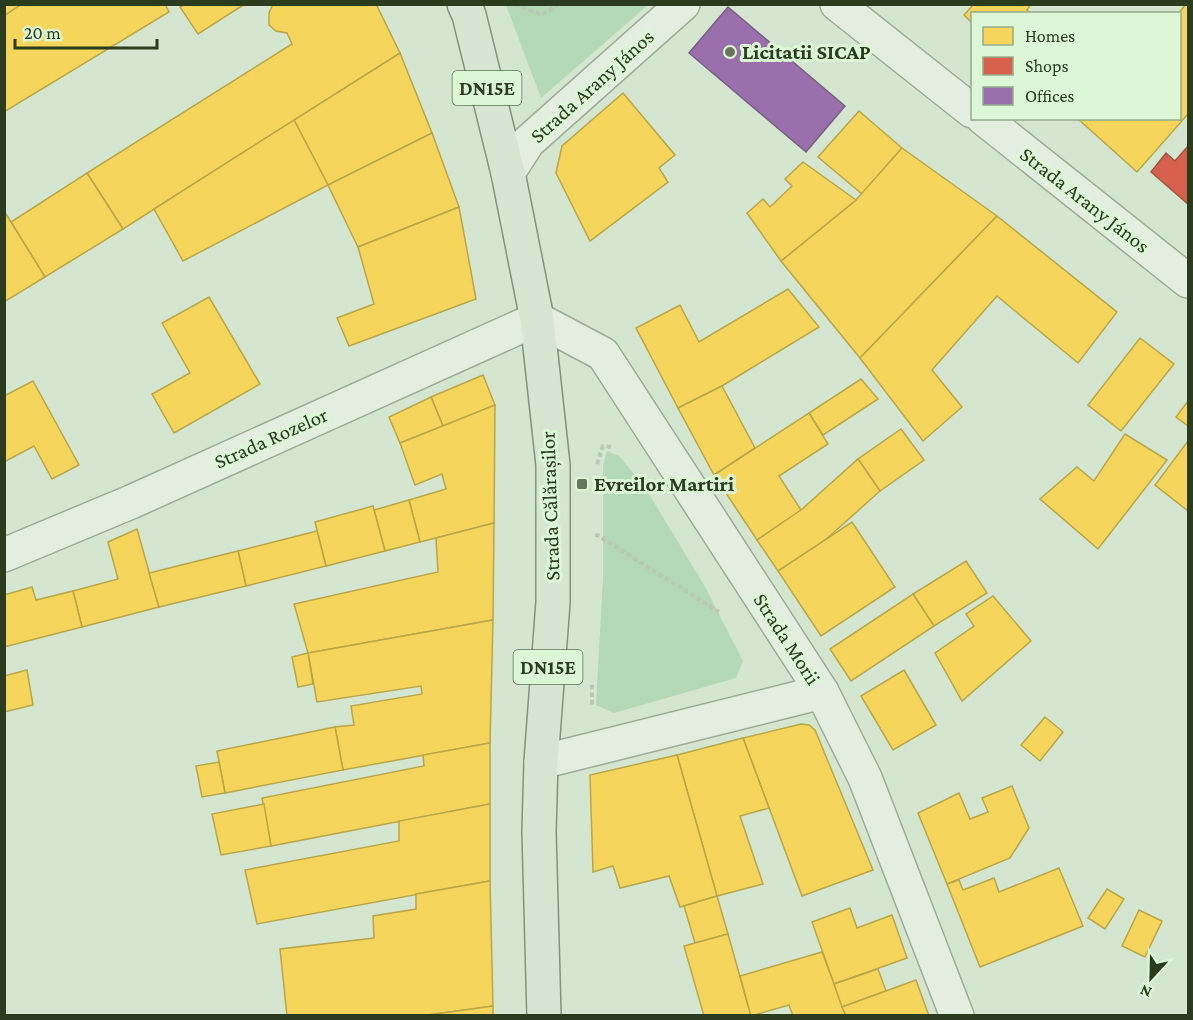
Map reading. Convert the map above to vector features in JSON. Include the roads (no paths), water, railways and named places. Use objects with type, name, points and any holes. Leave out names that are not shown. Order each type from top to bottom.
[{"type":"main road","name":"Strada Călărașilor","points":[[464,4],[469,15],[508,173],[537,319],[553,465],[553,602],[538,831],[544,1016]]},
{"type":"street","name":"Strada Arany János","points":[[508,173],[528,142],[683,4]]},
{"type":"street","points":[[837,4],[971,110]]},
{"type":"street","name":"Strada Arany János","points":[[986,120],[1188,281]]},
{"type":"street","name":"Strada Rozelor","points":[[4,555],[131,502],[537,319]]},
{"type":"street","name":"Strada Morii","points":[[537,319],[603,354],[822,692],[865,778],[957,1016]]},
{"type":"street","points":[[541,762],[822,692]]},
{"type":"place","name":"Licitatii SICAP","points":[[730,52]]},
{"type":"place","name":"Evreilor Martiri","points":[[582,484]]}]
